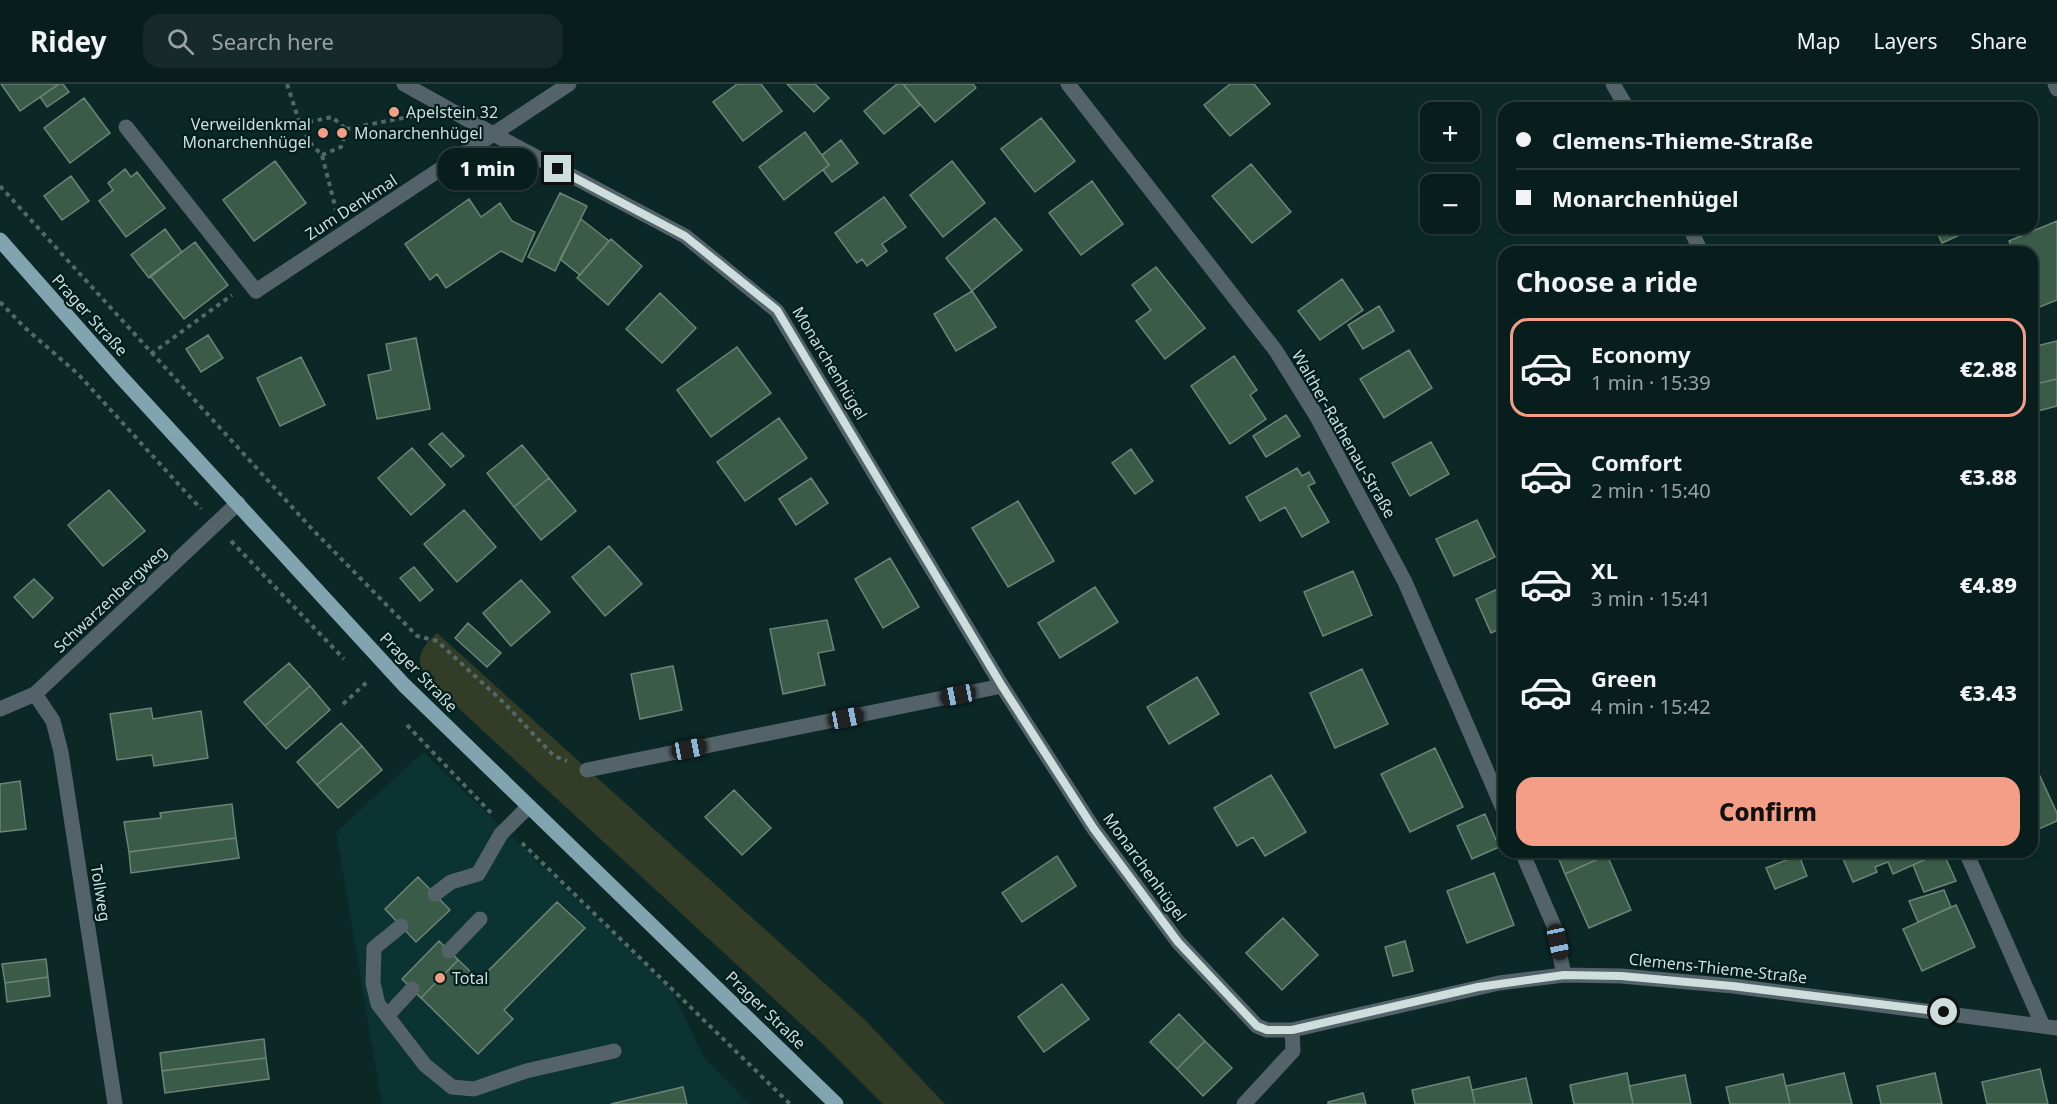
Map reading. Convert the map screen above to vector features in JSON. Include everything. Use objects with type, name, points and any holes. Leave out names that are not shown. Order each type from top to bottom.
[{"type":"main road","name":"Prager Straße","points":[[0,240],[404,685],[836,1104]]},
{"type":"street","name":"Monarchenhügel","points":[[404,84],[685,236],[777,310],[1002,686],[1094,829],[1178,942],[1257,1026],[1267,1030],[1292,1030]]},
{"type":"street","name":"Zum Denkmal","points":[[256,291],[569,84]]},
{"type":"street","name":"Walther-Rathenau-Straße","points":[[1068,84],[1276,351],[1317,417],[1405,582],[1498,797]]},
{"type":"street","points":[[1614,84],[1624,102]]},
{"type":"street","points":[[2055,84],[2057,89]]},
{"type":"street","points":[[126,127],[256,291]]},
{"type":"street","name":"Schwarzenbergweg","points":[[0,709],[35,694],[238,503]]},
{"type":"street","points":[[587,770],[1002,686]]},
{"type":"street","name":"Tollweg","points":[[35,694],[53,721],[61,752],[115,1104]]},
{"type":"street","points":[[435,894],[451,882],[478,874],[501,834],[528,807]]},
{"type":"street","points":[[1525,858],[1554,926],[1564,975]]},
{"type":"street","points":[[1969,858],[2050,1027]]},
{"type":"street","points":[[449,951],[480,920]]},
{"type":"street","points":[[401,926],[374,948],[373,982],[378,1004],[425,1065],[452,1087],[474,1089],[526,1071],[614,1051]]},
{"type":"street","name":"Clemens-Thieme-Straße","points":[[1292,1030],[1478,987],[1564,975],[1621,976],[1732,986],[2050,1027]]},
{"type":"street","points":[[387,1016],[412,989]]},
{"type":"street","points":[[1244,1104],[1293,1051],[1292,1030]]},
{"type":"path","points":[[287,84],[300,124],[312,145],[322,155],[342,234]]},
{"type":"path","points":[[346,129],[447,109]]},
{"type":"path","points":[[300,124],[332,117],[346,129]]},
{"type":"path","points":[[322,155],[341,147],[346,129]]},
{"type":"path","points":[[0,186],[312,529],[417,636],[437,641],[502,701],[555,756],[587,770]]},
{"type":"path","points":[[151,354],[236,293],[256,291]]},
{"type":"path","points":[[0,302],[24,327],[78,374],[215,524]]},
{"type":"path","points":[[343,704],[367,682]]},
{"type":"shaded area","points":[[423,752],[672,990],[704,1058],[749,1104],[382,1104],[336,832]]},
{"type":"green space","points":[[437,633],[864,1019],[945,1104],[883,1104],[825,1046],[429,681],[421,667],[421,655],[426,644]]},
{"type":"building","points":[[1,84],[59,84],[20,111]]},
{"type":"building","points":[[59,84],[63,84],[69,92],[47,107],[40,97]]},
{"type":"building","points":[[737,84],[761,84],[782,111],[743,141],[713,102]]},
{"type":"building","points":[[787,84],[815,84],[829,98],[814,112]]},
{"type":"building","points":[[897,84],[903,84],[920,105],[884,134],[864,111]]},
{"type":"building","points":[[903,84],[973,84],[976,88],[935,122]]},
{"type":"building","points":[[1230,84],[1254,84],[1270,104],[1230,136],[1204,105]]},
{"type":"building","points":[[84,98],[110,133],[70,163],[44,128]]},
{"type":"building","points":[[1041,118],[1075,161],[1035,192],[1001,149]]},
{"type":"building","points":[[805,132],[829,165],[784,200],[759,167]]},
{"type":"building","points":[[841,140],[858,163],[832,182],[823,170],[829,165],[822,155]]},
{"type":"building","points":[[275,161],[306,203],[254,241],[223,200]]},
{"type":"building","points":[[952,161],[985,203],[943,237],[910,195]]},
{"type":"building","points":[[1251,164],[1291,212],[1252,243],[1212,196]]},
{"type":"building","points":[[125,169],[131,177],[137,172],[165,208],[126,237],[99,201],[113,190],[108,183]]},
{"type":"building","points":[[71,176],[89,201],[62,220],[44,196]]},
{"type":"building","points":[[1092,181],[1123,224],[1081,255],[1049,213]]},
{"type":"building","points":[[560,193],[587,206],[555,271],[528,257]]},
{"type":"building","points":[[884,197],[906,227],[882,244],[887,251],[867,266],[862,259],[857,263],[835,233]]},
{"type":"building","points":[[469,199],[481,217],[500,203],[512,221],[535,232],[522,262],[501,251],[446,288],[437,274],[430,280],[405,244]]},
{"type":"building","points":[[995,218],[1022,250],[972,291],[946,258]]},
{"type":"building","points":[[581,219],[609,241],[580,275],[560,259]]},
{"type":"building","points":[[2057,221],[2057,300],[2038,308],[2038,246],[2011,246],[2009,241],[2026,234],[2038,234],[2038,229]]},
{"type":"building","points":[[165,229],[182,252],[149,278],[131,255]]},
{"type":"building","points":[[1938,234],[1962,234],[1942,243]]},
{"type":"building","points":[[611,239],[642,266],[608,305],[577,278]]},
{"type":"building","points":[[195,242],[228,285],[184,319],[150,276]]},
{"type":"building","points":[[1156,267],[1205,328],[1165,359],[1136,321],[1151,310],[1132,285]]},
{"type":"building","points":[[1342,279],[1363,310],[1320,340],[1298,311]]},
{"type":"building","points":[[972,291],[996,327],[956,351],[934,314]]},
{"type":"building","points":[[660,293],[696,328],[662,363],[626,329]]},
{"type":"building","points":[[1379,306],[1394,331],[1363,349],[1348,325]]},
{"type":"building","points":[[208,335],[223,358],[201,372],[186,349]]},
{"type":"building","points":[[416,338],[430,409],[377,419],[368,375],[391,370],[386,344]]},
{"type":"building","points":[[2057,341],[2057,379],[2038,384],[2038,346]]},
{"type":"building","points":[[737,347],[771,393],[711,437],[677,390]]},
{"type":"building","points":[[1409,350],[1432,388],[1384,418],[1360,379]]},
{"type":"building","points":[[1234,356],[1257,390],[1250,395],[1266,419],[1230,444],[1191,386]]},
{"type":"building","points":[[301,357],[325,405],[280,426],[257,378]]},
{"type":"building","points":[[2057,379],[2057,406],[2038,411],[2038,384]]},
{"type":"building","points":[[1286,415],[1300,436],[1266,457],[1253,436]]},
{"type":"building","points":[[779,418],[807,458],[745,501],[717,462]]},
{"type":"building","points":[[442,433],[464,456],[451,467],[429,444]]},
{"type":"building","points":[[1431,442],[1449,474],[1410,496],[1392,463]]},
{"type":"building","points":[[522,445],[549,478],[514,507],[487,473]]},
{"type":"building","points":[[412,448],[445,485],[411,515],[378,478]]},
{"type":"building","points":[[1131,449],[1153,481],[1135,494],[1112,463]]},
{"type":"building","points":[[1297,468],[1302,476],[1309,472],[1315,483],[1308,486],[1329,522],[1302,537],[1285,507],[1260,521],[1246,497]]},
{"type":"building","points":[[549,478],[576,511],[541,540],[514,507]]},
{"type":"building","points":[[811,478],[828,503],[796,525],[779,499]]},
{"type":"building","points":[[109,490],[145,531],[103,566],[68,525]]},
{"type":"building","points":[[1018,501],[1054,561],[1008,587],[972,528]]},
{"type":"building","points":[[464,510],[496,547],[457,582],[424,544]]},
{"type":"building","points":[[1477,520],[1495,557],[1454,576],[1436,539]]},
{"type":"building","points":[[609,546],[642,584],[605,616],[572,577]]},
{"type":"building","points":[[890,558],[919,607],[883,628],[855,579]]},
{"type":"building","points":[[414,567],[433,590],[420,601],[400,578]]},
{"type":"building","points":[[1353,571],[1372,615],[1323,636],[1304,592]]},
{"type":"building","points":[[34,579],[53,598],[33,618],[14,597]]},
{"type":"building","points":[[521,580],[550,612],[511,646],[483,613]]},
{"type":"building","points":[[1095,587],[1118,622],[1060,658],[1038,623]]},
{"type":"building","points":[[1498,589],[1498,630],[1491,633],[1476,599]]},
{"type":"building","points":[[827,620],[834,650],[818,653],[825,685],[783,694],[770,629]]},
{"type":"building","points":[[468,623],[501,653],[487,667],[455,638]]},
{"type":"building","points":[[289,663],[310,686],[265,726],[244,702]]},
{"type":"building","points":[[673,666],[682,710],[640,719],[631,674]]},
{"type":"building","points":[[1362,669],[1388,724],[1335,748],[1310,693]]},
{"type":"building","points":[[1197,677],[1219,714],[1169,744],[1147,707]]},
{"type":"building","points":[[310,686],[330,710],[286,749],[265,726]]},
{"type":"building","points":[[151,708],[153,719],[201,711],[208,758],[154,766],[152,755],[117,760],[110,714]]},
{"type":"building","points":[[341,723],[362,746],[317,785],[297,762]]},
{"type":"building","points":[[362,746],[382,770],[338,808],[317,785]]},
{"type":"building","points":[[1435,748],[1463,807],[1410,832],[1381,774]]},
{"type":"building","points":[[2038,772],[2057,813],[2057,821],[2038,829]]},
{"type":"building","points":[[1271,775],[1306,832],[1265,856],[1253,837],[1237,846],[1214,808]]},
{"type":"building","points":[[20,781],[26,829],[0,832],[0,784]]},
{"type":"building","points":[[734,790],[771,828],[742,855],[705,817]]},
{"type":"building","points":[[232,804],[236,838],[129,852],[124,822],[161,818],[160,813]]},
{"type":"building","points":[[1485,814],[1498,847],[1472,859],[1457,826]]},
{"type":"building","points":[[236,838],[239,858],[131,873],[129,852]]},
{"type":"building","points":[[1057,856],[1076,886],[1022,922],[1002,893]]},
{"type":"building","points":[[1558,858],[1600,858],[1565,874]]},
{"type":"building","points":[[1600,858],[1608,858],[1631,910],[1589,928],[1565,874]]},
{"type":"building","points":[[1791,858],[1800,858],[1807,876],[1775,889],[1766,868]]},
{"type":"building","points":[[1843,858],[1929,858],[1893,874],[1888,862],[1875,867],[1877,872],[1853,882]]},
{"type":"building","points":[[1929,858],[1946,858],[1956,881],[1924,892],[1913,865]]},
{"type":"building","points":[[1494,873],[1514,925],[1467,943],[1447,891]]},
{"type":"building","name":"Total","points":[[418,877],[450,910],[416,942],[385,909]]},
{"type":"building","name":"Total","points":[[418,877],[450,910],[416,942],[385,909]]},
{"type":"building","points":[[1944,890],[1951,907],[1918,922],[1909,901]]},
{"type":"building","name":"Total","points":[[557,902],[585,928],[504,1010],[513,1019],[478,1054],[402,979],[439,941],[479,980]]},
{"type":"building","points":[[1956,905],[1975,947],[1922,971],[1903,929]]},
{"type":"building","points":[[1283,918],[1318,955],[1282,990],[1246,953]]},
{"type":"building","points":[[439,941],[458,960],[421,998],[402,979]]},
{"type":"building","points":[[1405,941],[1413,971],[1393,976],[1385,947]]},
{"type":"building","points":[[46,959],[48,977],[5,983],[2,964]]},
{"type":"building","points":[[48,977],[50,996],[7,1002],[5,983]]},
{"type":"building","points":[[1062,984],[1089,1019],[1044,1052],[1018,1017]]},
{"type":"building","points":[[1179,1014],[1205,1041],[1177,1069],[1150,1042]]},
{"type":"building","points":[[264,1039],[266,1058],[162,1071],[160,1053]]},
{"type":"building","points":[[1205,1041],[1232,1068],[1203,1096],[1177,1069]]},
{"type":"building","points":[[266,1058],[269,1079],[165,1093],[162,1071]]},
{"type":"building","points":[[2040,1069],[2048,1104],[1987,1104],[1982,1082]]},
{"type":"building","points":[[1627,1073],[1633,1104],[1574,1104],[1570,1085]]},
{"type":"building","points":[[1844,1073],[1852,1104],[1790,1104],[1786,1086]]},
{"type":"building","points":[[1935,1073],[1942,1104],[1881,1104],[1877,1086]]},
{"type":"building","points":[[1783,1074],[1790,1104],[1730,1104],[1726,1087]]},
{"type":"building","points":[[1685,1075],[1691,1104],[1633,1104],[1629,1086]]},
{"type":"building","points":[[1469,1077],[1475,1104],[1415,1104],[1412,1090]]},
{"type":"building","points":[[1526,1078],[1532,1104],[1475,1104],[1472,1090]]},
{"type":"building","points":[[683,1087],[687,1104],[611,1104]]},
{"type":"building","points":[[1363,1093],[1366,1104],[1328,1104],[1328,1102]]},
{"type":"place","name":"Apelstein 32","points":[[394,112]]},
{"type":"place","name":"Verweildenkmal Monarchenhügel","points":[[323,133]]},
{"type":"place","name":"Monarchenhügel","points":[[342,133]]},
{"type":"place","name":"Total","points":[[440,978]]},
{"type":"route","points":[[558,169],[685,236],[777,310],[1002,686],[1094,829],[1178,942],[1257,1026],[1267,1030],[1292,1030],[1478,987],[1564,975],[1621,976],[1732,986],[1944,1012]]}]
